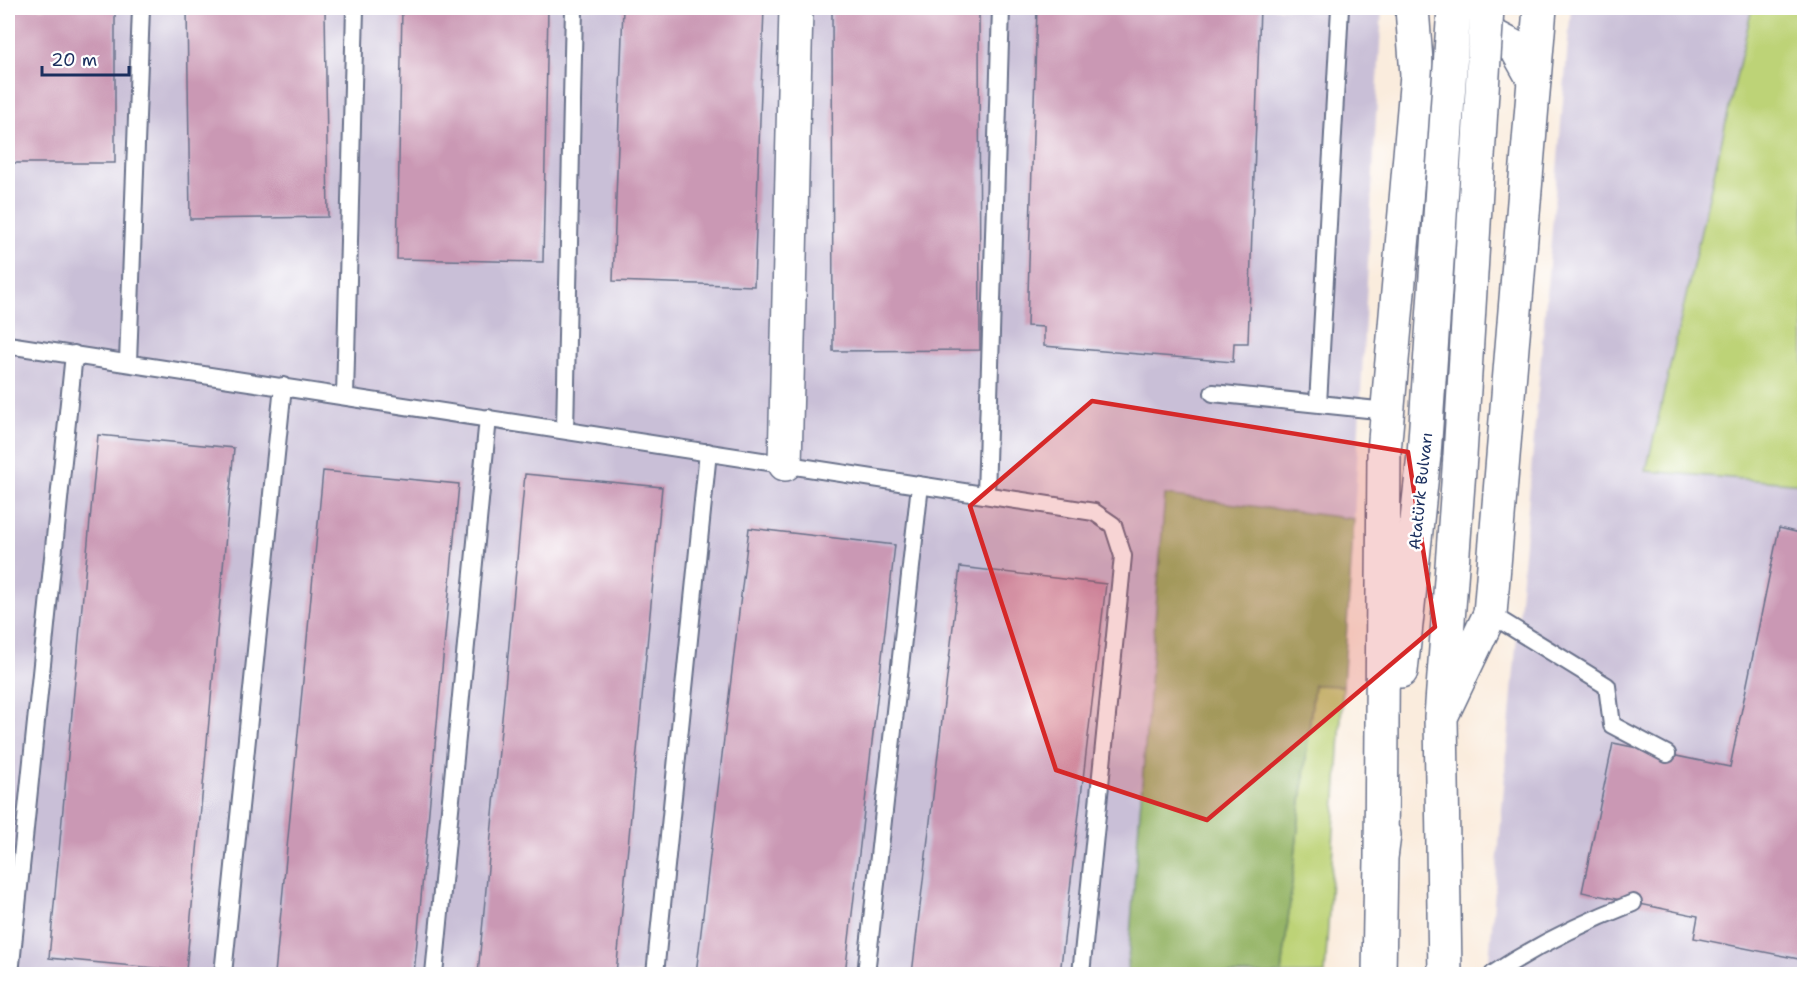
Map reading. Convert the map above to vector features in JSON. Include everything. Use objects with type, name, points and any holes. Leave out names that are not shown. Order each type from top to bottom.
[{"type":"main road","points":[[785,464],[796,8]]},
{"type":"main road","points":[[1404,8],[1415,61]]},
{"type":"main road","points":[[1382,858],[1384,452],[1415,61],[1412,8]]},
{"type":"main road","name":"Atatürk Bulvarı","points":[[1379,973],[1382,858],[1424,455],[1454,8]]},
{"type":"main road","points":[[1445,975],[1442,717],[1487,8]]},
{"type":"main road","points":[[1442,717],[1490,614],[1540,8]]},
{"type":"main road","points":[[1415,61],[1433,58],[1462,37],[1497,38],[1516,48],[1534,80]]},
{"type":"lane","points":[[128,362],[141,8]]},
{"type":"lane","points":[[345,396],[356,8]]},
{"type":"lane","points":[[565,430],[574,8]]},
{"type":"lane","points":[[986,495],[1001,8]]},
{"type":"lane","points":[[1318,404],[1340,8]]},
{"type":"lane","points":[[8,345],[1094,512],[1113,525],[1123,556],[1081,975]]},
{"type":"lane","points":[[10,975],[74,354]]},
{"type":"lane","points":[[223,975],[283,386]]},
{"type":"lane","points":[[1213,393],[1388,411]]},
{"type":"lane","points":[[434,975],[488,418]]},
{"type":"lane","points":[[655,975],[708,452]]},
{"type":"lane","points":[[866,975],[920,485]]},
{"type":"lane","points":[[1490,614],[1607,686],[1612,724],[1667,754]]},
{"type":"lane","points":[[1493,975],[1524,954],[1588,921],[1633,903]]},
{"type":"highlighted area","points":[[1092,401],[1408,452],[1435,627],[1207,820],[1056,770],[970,506]]},
{"type":"shaded area","points":[[8,8],[1382,8],[1354,519],[1165,496],[1127,974],[8,974]]},
{"type":"shaded area","points":[[1571,8],[1752,8],[1647,471],[1804,484],[1804,974],[1527,974],[1489,960]]},
{"type":"green space","points":[[1752,8],[1804,8],[1804,484],[1646,471]]},
{"type":"green space","points":[[1165,495],[1354,519],[1343,686],[1314,685],[1282,974],[1127,974]]},
{"type":"green space","points":[[1314,684],[1343,686],[1325,974],[1282,974]]},
{"type":"building","points":[[8,8],[115,8],[115,163],[8,163]]},
{"type":"building","points":[[187,8],[325,8],[328,217],[190,219]]},
{"type":"building","points":[[402,8],[548,8],[543,262],[397,259]]},
{"type":"building","points":[[623,8],[764,8],[754,286],[613,281]]},
{"type":"building","points":[[832,8],[979,8],[980,350],[833,351]]},
{"type":"building","points":[[1037,8],[1260,8],[1248,343],[1234,343],[1233,362],[1044,346],[1044,327],[1027,326]]},
{"type":"building","points":[[98,435],[234,448],[186,971],[49,958]]},
{"type":"building","points":[[323,471],[459,484],[414,974],[275,974]]},
{"type":"building","points":[[525,474],[662,487],[616,974],[478,974]]},
{"type":"building","points":[[749,528],[895,545],[845,974],[696,974]]},
{"type":"building","points":[[1779,528],[1804,534],[1804,960],[1694,938],[1698,916],[1582,892],[1613,743],[1730,767]]},
{"type":"building","points":[[960,567],[1106,584],[1060,974],[912,974]]}]
